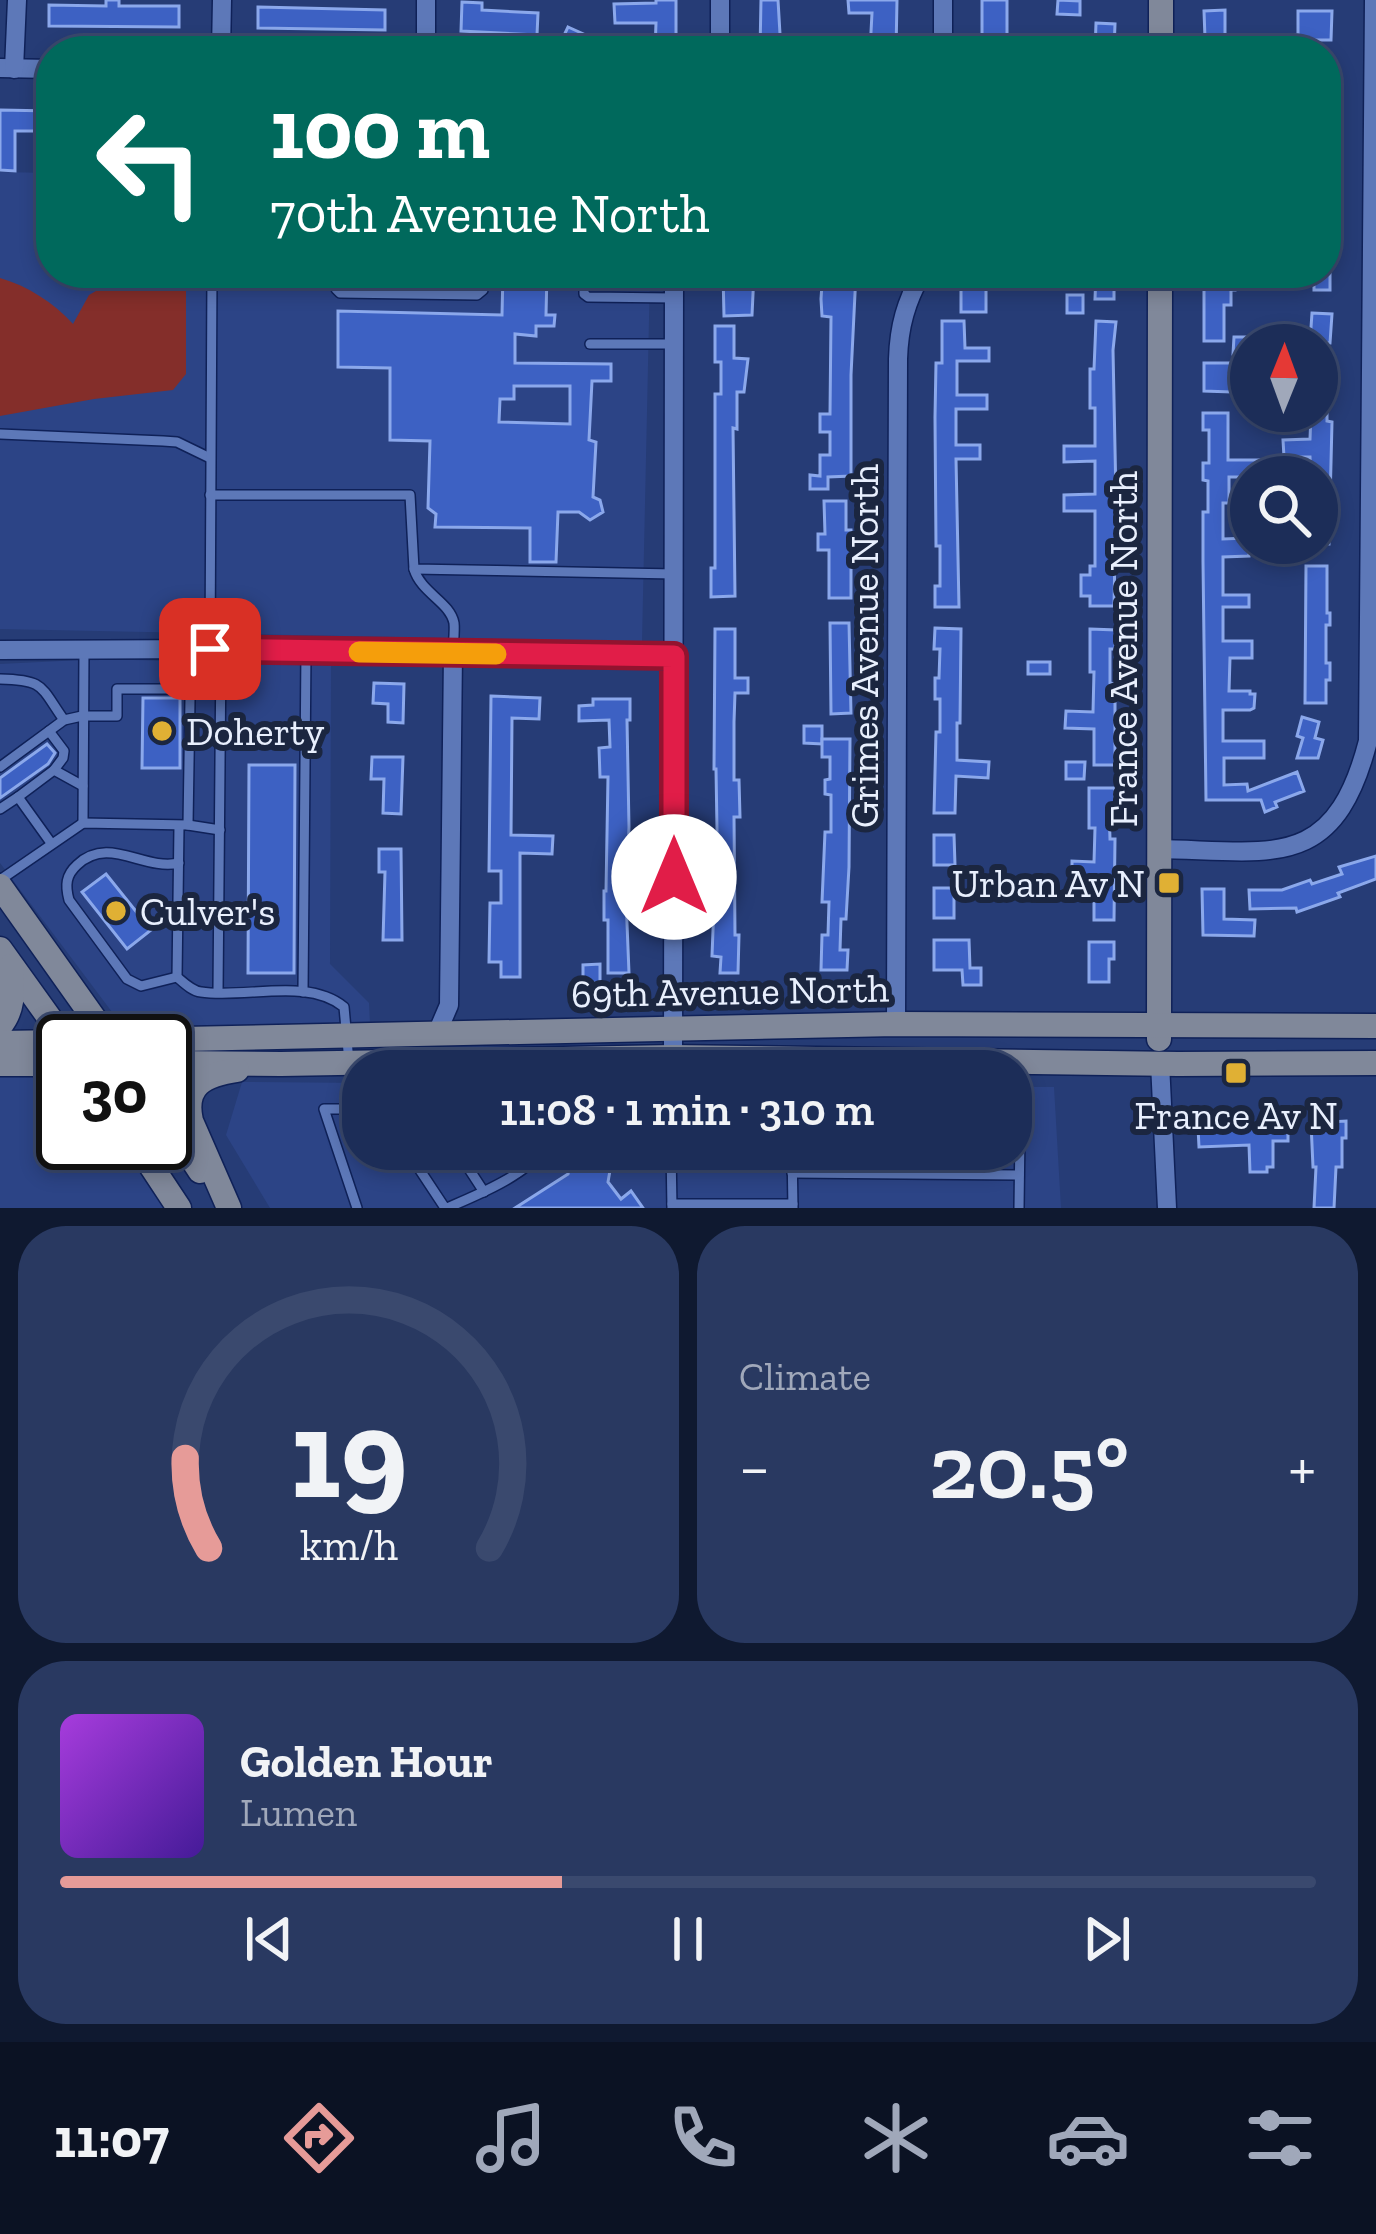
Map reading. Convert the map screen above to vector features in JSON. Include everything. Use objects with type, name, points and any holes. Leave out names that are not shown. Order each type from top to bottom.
[{"type":"street","points":[[7,69],[17,0]]},
{"type":"street","points":[[221,36],[222,0]]},
{"type":"street","points":[[426,0],[426,36]]},
{"type":"street","points":[[720,36],[721,0]]},
{"type":"street","points":[[943,36],[944,0]]},
{"type":"street","points":[[1161,0],[1161,36]]},
{"type":"street","points":[[1158,849],[1255,851],[1294,846],[1333,822],[1359,790],[1370,711],[1374,0]]},
{"type":"street","points":[[673,1050],[674,288]]},
{"type":"street","name":"Grimes Avenue North","points":[[896,1024],[898,359],[899,327],[914,288]]},
{"type":"street","name":"France Avenue North","points":[[1160,288],[1160,1063]]},
{"type":"street","points":[[0,650],[674,656]]},
{"type":"street","points":[[437,1033],[449,1005],[453,653]]},
{"type":"street","points":[[0,883],[85,1014]]},
{"type":"street","points":[[0,1026],[10,1013],[6,956]]},
{"type":"street","points":[[6,956],[45,1014]]},
{"type":"street","name":"69th Avenue North","points":[[192,1038],[896,1024],[1376,1026]]},
{"type":"street","points":[[0,1043],[36,1042]]},
{"type":"street","name":"69th Avenue North","points":[[192,1063],[342,1062]]},
{"type":"street","name":"69th Avenue North","points":[[1032,1063],[1376,1063]]},
{"type":"street","points":[[1160,1063],[1167,1208]]},
{"type":"street","points":[[0,1064],[36,1064]]},
{"type":"street","points":[[227,1208],[191,1121],[191,1096],[211,1075],[280,1064]]},
{"type":"street","points":[[192,1157],[227,1208]]},
{"type":"street","points":[[154,1170],[179,1208]]},
{"type":"lane","points":[[212,288],[210,495],[220,830],[218,992]]},
{"type":"lane","points":[[336,288],[340,293],[477,295],[483,288]]},
{"type":"lane","points":[[584,288],[588,297],[674,298]]},
{"type":"lane","points":[[590,344],[674,344]]},
{"type":"lane","points":[[0,434],[163,440],[210,458]]},
{"type":"lane","points":[[210,495],[410,495],[414,568],[423,587],[454,619],[453,653]]},
{"type":"lane","points":[[414,568],[674,574]]},
{"type":"lane","points":[[83,823],[84,650]]},
{"type":"lane","points":[[303,992],[306,651]]},
{"type":"lane","points":[[0,679],[30,680],[64,720]]},
{"type":"lane","points":[[6,767],[64,720],[117,716],[117,689],[187,689],[177,977]]},
{"type":"lane","points":[[0,808],[63,758],[64,751],[49,731]]},
{"type":"lane","points":[[51,770],[83,786]]},
{"type":"lane","points":[[17,794],[51,843]]},
{"type":"lane","points":[[0,883],[83,823],[220,830]]},
{"type":"lane","points":[[177,977],[141,986],[127,979],[69,900],[65,886],[70,871],[102,851],[154,866],[179,863]]},
{"type":"lane","points":[[177,977],[196,992],[325,996],[344,1007],[349,1050]]},
{"type":"lane","points":[[342,1109],[324,1109],[342,1163]]},
{"type":"lane","points":[[344,1170],[357,1208]]},
{"type":"lane","points":[[420,1170],[446,1208],[521,1170]]},
{"type":"lane","points":[[470,1170],[484,1192]]},
{"type":"lane","points":[[671,1170],[672,1206],[793,1206],[792,1170]]},
{"type":"lane","points":[[857,1170],[1019,1175]]},
{"type":"lane","points":[[1019,1170],[1019,1208]]},
{"type":"shaded area","points":[[0,172],[36,173],[36,288],[650,288],[642,642],[0,629]]},
{"type":"shaded area","points":[[0,278],[40,296],[73,324],[89,295],[101,288],[186,288],[186,374],[173,390],[0,416]]},
{"type":"shaded area","points":[[102,659],[331,666],[330,964],[369,1003],[370,1024],[192,1027],[192,1014],[112,1012],[0,863],[0,664]]},
{"type":"shaded area","points":[[0,1077],[36,1077],[36,1170],[139,1170],[164,1208],[0,1208]]},
{"type":"shaded area","points":[[242,1082],[342,1083],[342,1170],[1032,1170],[1032,1087],[1054,1087],[1061,1208],[270,1208],[226,1135]]},
{"type":"building","points":[[106,0],[119,0],[119,6],[179,6],[179,27],[49,26],[49,5],[106,6]]},
{"type":"building","points":[[676,0],[676,36],[656,36],[656,23],[615,23],[614,4]]},
{"type":"building","points":[[761,0],[778,0],[780,36],[760,36]]},
{"type":"building","points":[[848,0],[897,0],[896,36],[871,36],[872,13],[849,13]]},
{"type":"building","points":[[982,0],[1007,0],[1010,36],[982,36]]},
{"type":"building","points":[[1058,0],[1080,1],[1080,15],[1057,14]]},
{"type":"building","points":[[462,2],[482,3],[482,10],[538,13],[537,35],[461,31]]},
{"type":"building","points":[[258,7],[385,10],[385,30],[258,28]]},
{"type":"building","points":[[1225,10],[1225,36],[1205,36],[1204,11]]},
{"type":"building","points":[[1298,11],[1332,11],[1331,36],[1298,36]]},
{"type":"building","points":[[1096,23],[1115,24],[1115,36],[1096,36]]},
{"type":"building","points":[[568,27],[588,36],[564,36]]},
{"type":"building","points":[[0,110],[36,111],[36,131],[15,131],[15,171],[0,170]]},
{"type":"building","points":[[503,288],[547,288],[546,315],[555,315],[554,326],[536,326],[536,336],[515,334],[515,363],[611,364],[611,381],[592,381],[593,497],[600,500],[603,512],[590,520],[579,512],[558,512],[556,562],[530,562],[530,528],[435,527],[436,514],[428,508],[430,441],[390,440],[390,368],[338,367],[338,311],[502,315]],"holes":[[[514,386],[570,386],[570,424],[499,422],[500,399],[514,399]]]},
{"type":"building","points":[[723,288],[753,288],[752,315],[724,316]]},
{"type":"building","points":[[822,288],[855,288],[851,476],[828,477],[828,489],[810,489],[810,475],[820,476],[820,455],[830,455],[830,432],[820,432],[820,414],[830,414],[831,317],[822,316]]},
{"type":"building","points":[[961,288],[986,288],[986,312],[961,312]]},
{"type":"building","points":[[1095,288],[1114,288],[1114,299],[1095,299]]},
{"type":"building","points":[[1204,288],[1235,288],[1231,305],[1224,305],[1224,341],[1204,341]]},
{"type":"building","points":[[1067,295],[1083,295],[1083,313],[1067,313]]},
{"type":"building","points":[[1312,313],[1332,314],[1331,324],[1311,324]]},
{"type":"building","points":[[942,321],[964,321],[965,348],[989,348],[989,361],[957,361],[957,395],[987,395],[987,409],[956,409],[956,445],[980,445],[980,459],[956,459],[959,607],[935,607],[935,586],[940,586],[936,363],[942,363]]},
{"type":"building","points":[[1096,321],[1116,322],[1114,606],[1090,606],[1090,596],[1081,596],[1081,575],[1090,575],[1090,566],[1095,566],[1095,511],[1064,511],[1064,495],[1095,494],[1095,461],[1064,462],[1064,446],[1095,446],[1090,369],[1094,369]]},
{"type":"building","points":[[715,326],[734,326],[734,358],[748,359],[744,392],[737,392],[737,429],[733,428],[735,596],[711,597],[715,394],[721,394]]},
{"type":"building","points":[[1204,363],[1230,363],[1230,392],[1204,391]]},
{"type":"building","points":[[1203,413],[1228,413],[1229,503],[1223,503],[1223,539],[1230,539],[1230,557],[1223,557],[1223,595],[1249,595],[1249,607],[1223,607],[1223,641],[1252,641],[1252,658],[1230,658],[1229,691],[1255,694],[1254,708],[1223,710],[1223,741],[1264,741],[1264,758],[1224,758],[1224,785],[1247,784],[1248,791],[1297,772],[1304,791],[1275,802],[1277,807],[1265,812],[1261,800],[1206,800],[1203,512],[1208,512],[1208,481],[1203,480],[1203,463],[1209,463],[1209,430],[1203,430]]},
{"type":"building","points":[[1310,432],[1332,432],[1331,456],[1284,456],[1283,440],[1310,439]]},
{"type":"building","points":[[824,501],[846,501],[851,598],[829,598],[829,550],[818,550],[818,534],[825,534]]},
{"type":"building","points":[[1306,566],[1327,566],[1330,680],[1326,680],[1326,703],[1305,703]]},
{"type":"building","points":[[830,623],[849,623],[851,713],[831,714]]},
{"type":"building","points":[[935,628],[961,629],[957,760],[989,762],[988,778],[956,776],[955,813],[934,813],[936,732],[940,732],[935,678],[939,678],[940,649],[934,649]]},
{"type":"building","points":[[715,629],[735,629],[735,678],[748,678],[748,693],[735,693],[734,722],[734,780],[739,780],[740,817],[734,817],[738,973],[720,973],[721,957],[712,956],[717,829]]},
{"type":"building","points":[[1090,629],[1116,630],[1115,649],[1110,649],[1115,765],[1094,765],[1094,729],[1065,728],[1066,711],[1093,712]]},
{"type":"building","points":[[1028,662],[1050,662],[1050,674],[1028,674]]},
{"type":"building","points":[[374,683],[404,684],[403,723],[388,722],[388,704],[373,703]]},
{"type":"building","points":[[491,696],[540,698],[539,719],[512,718],[511,835],[553,836],[552,854],[520,853],[520,977],[501,977],[501,962],[489,962],[490,903],[501,903],[501,871],[489,871]]},
{"type":"building","name":"Doherty","points":[[143,698],[180,698],[180,768],[142,768]]},
{"type":"building","points":[[593,699],[630,699],[625,874],[629,973],[608,973],[604,891],[608,777],[600,777],[599,748],[610,747],[609,720],[579,721],[579,706],[593,705]]},
{"type":"building","points":[[1302,717],[1319,722],[1315,738],[1323,740],[1318,758],[1297,758]]},
{"type":"building","points":[[804,726],[822,726],[822,744],[804,743]]},
{"type":"building","points":[[822,739],[850,739],[849,867],[840,950],[848,950],[847,970],[821,970],[829,902],[822,902],[825,832],[831,832],[831,795],[825,794],[830,757],[822,757]]},
{"type":"building","points":[[47,744],[55,753],[48,764],[0,798],[0,778]]},
{"type":"building","points":[[372,757],[403,757],[401,814],[383,813],[384,779],[371,779]]},
{"type":"building","points":[[1066,762],[1085,762],[1084,779],[1066,779]]},
{"type":"building","points":[[249,765],[295,765],[294,973],[248,973]]},
{"type":"building","points":[[1089,788],[1115,788],[1115,805],[1109,805],[1110,839],[1115,839],[1114,920],[1094,920],[1094,884],[1072,884],[1072,861],[1094,862]]},
{"type":"building","points":[[934,835],[954,835],[955,865],[934,865]]},
{"type":"building","points":[[379,849],[401,849],[402,940],[383,940],[385,872],[379,872]]},
{"type":"building","points":[[1376,856],[1376,879],[1338,893],[1340,897],[1297,912],[1296,908],[1250,909],[1249,890],[1282,890],[1310,880],[1312,884],[1342,874],[1339,867]]},
{"type":"building","name":"Culver's","points":[[106,874],[151,930],[127,949],[82,892]]},
{"type":"building","points":[[934,888],[954,888],[954,918],[934,918]]},
{"type":"building","points":[[1202,889],[1224,889],[1224,919],[1255,920],[1254,936],[1203,935]]},
{"type":"building","points":[[934,940],[969,940],[970,968],[981,968],[981,985],[963,985],[962,970],[934,970]]},
{"type":"building","points":[[1089,942],[1114,942],[1109,982],[1089,982]]},
{"type":"building","points":[[600,964],[600,983],[583,983],[583,965]]},
{"type":"building","points":[[1346,1121],[1342,1167],[1336,1167],[1334,1208],[1314,1208],[1311,1123]]},
{"type":"building","points":[[1259,1122],[1288,1122],[1288,1141],[1273,1141],[1273,1167],[1267,1167],[1267,1172],[1250,1172],[1249,1145],[1199,1147],[1198,1127],[1259,1126]]},
{"type":"building","points":[[569,1170],[610,1170],[608,1182],[621,1199],[631,1191],[643,1208],[515,1208]]},
{"type":"slow traffic","points":[[359,652],[496,654]]},
{"type":"place","name":"Doherty","points":[[162,731]]},
{"type":"place","name":"Urban Av N","points":[[1169,883]]},
{"type":"place","name":"Culver's","points":[[116,911]]},
{"type":"place","name":"France Av N","points":[[1236,1073]]},
{"type":"route","points":[[210,649],[674,656],[674,877]]}]
